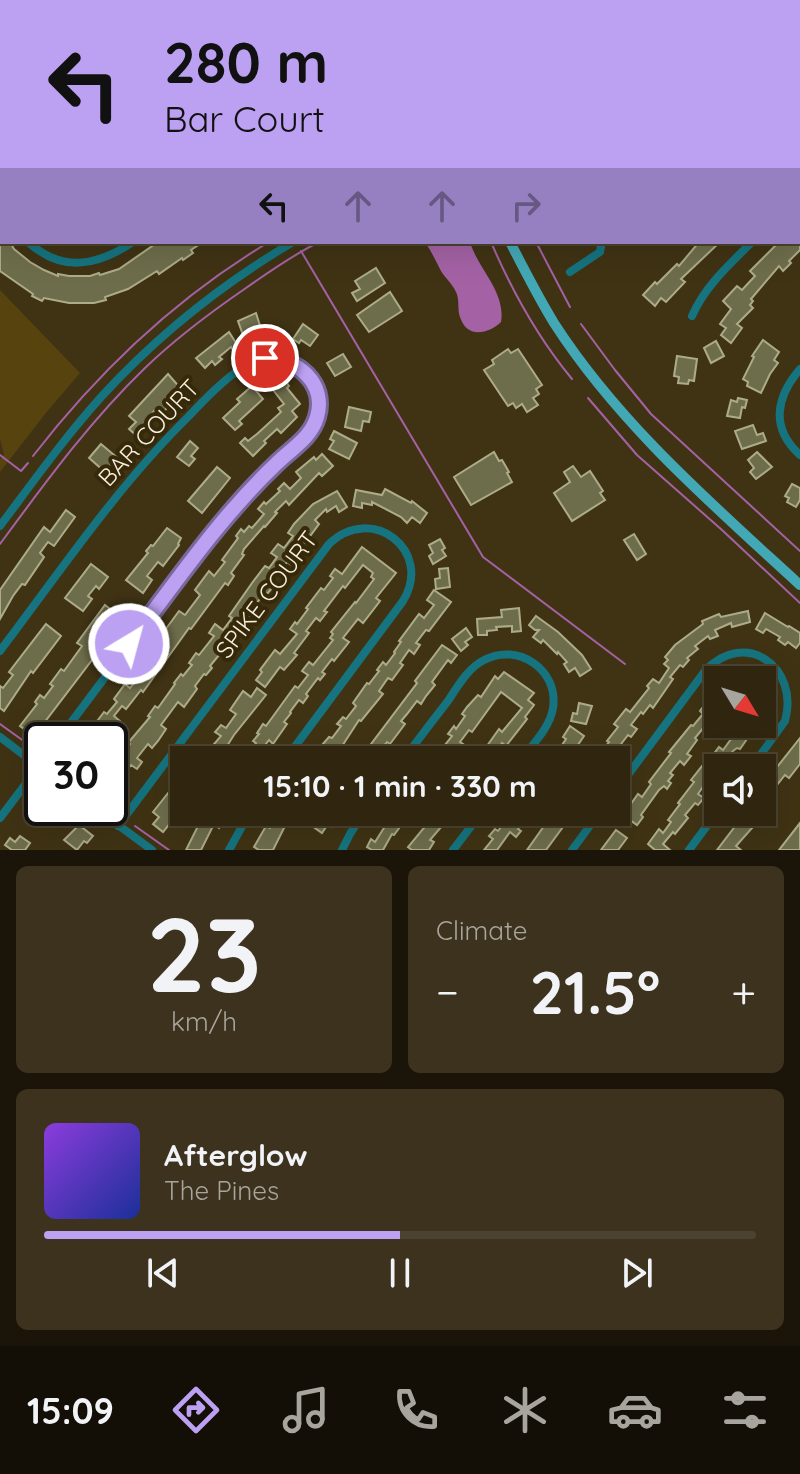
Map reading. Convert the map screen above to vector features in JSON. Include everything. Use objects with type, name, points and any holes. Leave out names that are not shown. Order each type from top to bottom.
[{"type":"main road","points":[[511,244],[555,324],[638,430],[686,480],[800,585]]},
{"type":"street","points":[[31,244],[52,258],[75,263],[99,260],[130,244]]},
{"type":"street","points":[[0,526],[72,431],[148,349],[240,275],[290,244]]},
{"type":"street","points":[[570,272],[600,252],[600,244]]},
{"type":"street","points":[[692,316],[709,286],[750,244]]},
{"type":"street","name":"BAR COURT","points":[[0,651],[137,470],[218,388],[248,364],[265,358],[293,363],[306,373],[315,386],[319,402],[318,417],[309,434],[225,517],[71,722]]},
{"type":"street","points":[[800,369],[787,385],[779,410],[784,436],[800,455]]},
{"type":"street","name":"SPIKE COURT","points":[[178,746],[329,544],[338,536],[355,529],[384,532],[402,546],[410,562],[411,582],[406,597],[295,746]]},
{"type":"street","points":[[630,772],[705,671],[724,656],[739,652],[754,653],[769,659],[787,682],[790,697],[788,713],[761,754]]},
{"type":"street","points":[[414,746],[470,671],[486,659],[510,653],[529,659],[539,667],[548,678],[554,696],[550,719],[531,746]]},
{"type":"street","points":[[0,737],[24,754]]},
{"type":"street","name":"SPIKE COURT","points":[[128,813],[170,757]]},
{"type":"street","points":[[0,818],[24,788]]},
{"type":"street","points":[[118,826],[152,850]]},
{"type":"street","points":[[229,850],[242,826]]},
{"type":"street","points":[[342,850],[355,826]]},
{"type":"street","points":[[453,850],[471,826]]},
{"type":"street","points":[[572,850],[590,826]]},
{"type":"street","points":[[689,850],[707,826]]},
{"type":"shaded area","points":[[426,244],[471,244],[499,301],[501,322],[484,331],[468,329],[460,317],[456,292]]},
{"type":"shaded area","points":[[0,290],[80,373],[0,472],[0,459],[4,455],[0,439]]},
{"type":"building","points":[[0,244],[11,244],[30,262],[58,276],[90,276],[119,269],[155,244],[200,244],[191,250],[193,253],[159,274],[157,271],[128,289],[94,303],[69,303],[44,298],[42,301],[0,271]]},
{"type":"building","points":[[697,244],[718,244],[681,279],[685,282],[666,302],[661,298],[655,306],[643,295],[677,264],[679,266]]},
{"type":"building","points":[[777,244],[800,244],[800,250],[789,261],[791,263],[783,271],[779,266],[751,299],[753,308],[737,324],[742,328],[731,343],[721,335],[726,328],[720,324],[731,309],[723,301],[737,286],[742,290],[755,276],[750,271]]},
{"type":"building","points":[[376,268],[385,283],[357,301],[352,293],[360,289],[355,281]]},
{"type":"building","points":[[390,292],[402,311],[369,332],[357,315]]},
{"type":"building","points":[[256,313],[263,335],[254,338],[253,332],[243,335],[238,321]]},
{"type":"building","points":[[303,324],[318,335],[310,346],[293,339]]},
{"type":"building","points":[[229,332],[238,346],[233,350],[231,347],[215,365],[212,361],[205,368],[196,358]]},
{"type":"building","points":[[763,340],[779,352],[774,360],[778,363],[761,393],[747,386],[748,382],[743,379],[752,356]]},
{"type":"building","points":[[716,341],[724,356],[711,363],[704,348]]},
{"type":"building","points":[[508,349],[511,353],[518,349],[542,385],[536,389],[539,394],[533,398],[538,405],[527,412],[522,404],[516,408],[513,403],[508,406],[484,370]]},
{"type":"building","points":[[343,354],[351,367],[335,376],[327,363]]},
{"type":"building","points":[[677,356],[697,359],[694,381],[678,383],[679,377],[674,376]]},
{"type":"building","points":[[168,374],[182,390],[161,414],[156,409],[147,419],[151,423],[138,437],[129,429],[136,422],[129,416]]},
{"type":"building","points":[[273,375],[279,383],[284,379],[300,404],[292,411],[297,417],[281,433],[277,429],[253,456],[240,443],[257,434],[281,412],[278,408],[284,404],[266,381]]},
{"type":"building","points":[[252,386],[263,399],[239,421],[242,424],[235,430],[223,418]]},
{"type":"building","points":[[738,398],[747,400],[740,418],[727,416],[731,400],[737,402]]},
{"type":"building","points":[[349,407],[371,412],[369,422],[363,421],[361,431],[345,427]]},
{"type":"building","points":[[753,425],[757,435],[763,433],[766,441],[742,449],[735,431]]},
{"type":"building","points":[[334,431],[357,443],[349,459],[329,449],[334,441],[330,439]]},
{"type":"building","points":[[190,441],[198,448],[191,456],[195,459],[189,466],[177,457]]},
{"type":"building","points":[[101,444],[120,460],[115,466],[112,463],[105,472],[89,458]]},
{"type":"building","points":[[494,452],[499,461],[502,460],[512,482],[471,505],[454,477]]},
{"type":"building","points":[[757,452],[772,467],[756,479],[750,472],[754,468],[748,460]]},
{"type":"building","points":[[322,454],[333,466],[322,476],[319,473],[289,505],[286,501],[244,549],[244,555],[231,573],[234,576],[228,585],[225,583],[189,628],[143,692],[141,690],[126,709],[122,706],[114,716],[121,722],[96,722],[117,702],[114,699],[125,684],[130,688],[140,675],[135,671],[140,665],[145,669],[154,656],[149,652],[179,611],[185,615],[200,595],[195,590],[209,571],[214,576],[225,562],[222,560],[241,529],[244,532],[249,526],[252,528],[264,514],[258,509],[264,502],[266,504],[280,491],[278,489],[284,483],[290,489],[301,478],[296,472],[314,457],[316,460]]},
{"type":"building","points":[[573,466],[581,477],[590,471],[605,500],[572,521],[554,493],[570,482],[564,472]]},
{"type":"building","points":[[217,467],[230,478],[202,513],[188,501]]},
{"type":"building","points":[[792,484],[800,488],[800,500],[796,507],[787,502],[789,498],[785,496]]},
{"type":"building","points":[[385,489],[412,501],[427,513],[420,523],[412,517],[407,523],[372,502],[372,505],[362,503],[362,508],[353,506],[356,490],[382,495]]},
{"type":"building","points":[[337,491],[347,507],[339,512],[336,506],[327,512],[326,509],[315,520],[319,524],[293,555],[290,564],[287,562],[280,572],[277,570],[267,583],[273,587],[267,594],[265,592],[244,625],[242,623],[232,636],[210,666],[212,668],[195,686],[197,689],[184,707],[178,702],[161,725],[166,729],[158,741],[152,748],[148,744],[137,758],[142,762],[137,769],[131,765],[128,769],[128,743],[150,717],[155,706],[158,708],[181,674],[183,676],[192,665],[189,663],[196,653],[199,655],[214,636],[209,633],[215,624],[223,630],[252,583],[265,566],[269,568],[277,557],[271,553],[278,544],[284,548],[293,536],[288,533],[313,504]]},
{"type":"building","points":[[66,510],[75,517],[54,546],[48,542],[40,553],[44,557],[25,585],[22,584],[13,596],[0,619],[0,590],[44,527],[50,532]]},
{"type":"building","points":[[167,528],[181,538],[179,545],[163,566],[158,562],[147,576],[152,580],[143,593],[126,580]]},
{"type":"building","points":[[634,534],[646,554],[637,560],[624,540]]},
{"type":"building","points":[[440,539],[446,556],[433,564],[429,545]]},
{"type":"building","points":[[362,547],[396,573],[376,598],[380,601],[363,623],[358,619],[343,638],[349,642],[322,672],[325,674],[320,680],[318,678],[303,703],[299,700],[290,712],[284,722],[287,724],[273,744],[269,740],[264,746],[254,746],[256,743],[253,741],[263,724],[266,726],[295,686],[298,688],[308,675],[302,671],[309,662],[313,665],[333,640],[330,638],[331,632],[374,579],[371,577],[373,573],[363,565],[345,588],[343,586],[320,621],[316,618],[306,631],[309,633],[294,653],[297,655],[284,670],[280,667],[265,687],[256,680],[262,672],[260,670],[275,650],[280,654],[297,634],[290,629],[295,622],[297,624],[321,588],[324,590],[333,578],[330,576],[335,569],[342,574]]},
{"type":"building","points":[[91,564],[108,577],[99,589],[96,586],[88,596],[92,599],[83,611],[65,598]]},
{"type":"building","points":[[448,568],[450,587],[436,589],[435,579],[440,578],[439,569]]},
{"type":"building","points":[[434,590],[451,602],[416,643],[420,645],[414,654],[409,650],[400,663],[403,665],[379,691],[383,694],[359,720],[342,746],[321,746],[329,737],[332,738],[341,726],[337,724],[343,717],[346,719],[356,706],[353,703],[383,662],[386,665],[395,653],[399,641],[419,614],[424,618],[434,605],[427,600]]},
{"type":"building","points":[[105,605],[123,619],[118,627],[113,623],[104,636],[108,639],[45,722],[24,722],[24,729],[20,726],[37,704],[35,702],[40,695],[44,698],[53,686],[50,684],[82,646],[77,643]]},
{"type":"building","points":[[519,608],[521,631],[512,632],[512,626],[496,627],[497,630],[487,631],[487,635],[478,635],[477,619],[502,617],[501,610]]},
{"type":"building","points":[[748,611],[750,622],[732,627],[731,623],[715,630],[718,636],[710,639],[708,636],[695,646],[698,649],[670,677],[673,679],[653,708],[650,705],[631,725],[637,729],[631,737],[628,735],[620,746],[606,746],[618,727],[614,724],[626,709],[630,712],[653,679],[659,683],[669,668],[664,664],[668,660],[665,657],[675,645],[703,624],[702,621],[719,614],[721,617]]},
{"type":"building","points":[[765,613],[800,633],[800,643],[796,648],[788,642],[785,645],[778,640],[780,637],[766,629],[763,633],[756,629]]},
{"type":"building","points":[[536,616],[582,655],[591,669],[580,676],[575,668],[569,672],[564,664],[567,662],[558,652],[543,640],[541,643],[533,637],[539,630],[529,625]]},
{"type":"building","points":[[46,624],[61,636],[33,673],[31,671],[4,711],[0,708],[0,686],[3,688],[13,675],[9,672]]},
{"type":"building","points":[[466,628],[472,637],[465,642],[468,645],[461,651],[452,639]]},
{"type":"building","points":[[442,645],[457,655],[451,663],[448,660],[421,704],[417,701],[401,721],[405,724],[390,744],[370,746],[417,683],[415,681]]},
{"type":"building","points":[[504,672],[534,693],[528,700],[534,705],[525,717],[527,719],[506,746],[502,743],[500,746],[487,746],[499,729],[502,732],[522,708],[501,692],[472,732],[469,730],[460,742],[462,746],[444,746],[452,736],[448,734],[465,716],[462,714],[467,707],[478,695],[481,697],[495,676],[498,679]]},
{"type":"building","points":[[257,688],[266,695],[227,746],[212,746],[221,736],[215,732],[221,725],[226,728],[236,714],[230,710],[243,691],[251,697]]},
{"type":"building","points":[[579,703],[592,706],[586,724],[571,721],[573,713],[577,714]]},
{"type":"building","points":[[704,706],[704,727],[687,754],[691,756],[684,765],[680,761],[670,773],[673,775],[668,781],[671,783],[667,789],[664,786],[659,790],[637,825],[630,820],[630,805],[638,794],[642,797],[669,752],[703,714],[700,711]]},
{"type":"building","points":[[570,726],[584,736],[577,746],[561,746],[566,739],[563,737]]},
{"type":"building","points":[[732,738],[747,739],[740,749],[731,754],[714,754],[719,747],[723,750]]},
{"type":"building","points":[[800,738],[800,764],[789,778],[785,775],[776,786],[776,768]]},
{"type":"building","points":[[702,766],[704,785],[698,794],[704,798],[698,805],[695,803],[685,815],[688,818],[663,844],[670,850],[655,850],[648,844],[659,829],[663,833],[671,822],[668,820]]},
{"type":"building","points":[[170,791],[170,823],[163,832],[153,824],[159,817],[153,812]]},
{"type":"building","points":[[800,823],[800,850],[779,850]]},
{"type":"building","points":[[78,826],[93,836],[77,850],[64,840]]},
{"type":"building","points":[[198,826],[213,826],[201,850],[186,850]]},
{"type":"building","points":[[266,826],[285,826],[273,850],[254,847]]},
{"type":"building","points":[[312,826],[327,826],[322,833]]},
{"type":"building","points":[[385,826],[401,826],[383,850],[367,847],[371,839],[375,842]]},
{"type":"building","points":[[425,826],[442,826],[430,840],[434,842],[429,850],[412,850],[408,847]]},
{"type":"building","points":[[502,826],[520,826],[518,829],[521,831],[516,837],[510,832],[497,850],[484,850],[493,839],[489,836],[495,829],[498,831]]},
{"type":"building","points":[[544,826],[564,826],[546,850],[527,850]]},
{"type":"building","points":[[735,826],[753,827],[736,846],[741,850],[717,850]]},
{"type":"building","points":[[616,830],[627,838],[618,850],[601,850]]},
{"type":"building","points":[[20,836],[30,843],[25,850],[12,850],[5,845],[10,838],[15,842]]},
{"type":"waterway","points":[[33,456],[84,395],[141,338],[202,287],[266,244]]},
{"type":"waterway","points":[[0,544],[87,431],[145,368],[220,306],[316,244]]},
{"type":"waterway","points":[[492,244],[527,314],[572,379]]},
{"type":"waterway","points":[[537,244],[570,307]]},
{"type":"waterway","points":[[301,251],[483,557],[625,664]]},
{"type":"waterway","points":[[581,324],[651,414],[800,551]]},
{"type":"waterway","points":[[588,398],[637,455],[800,603]]},
{"type":"waterway","points":[[0,455],[21,471],[28,463]]},
{"type":"waterway","points":[[0,724],[24,741]]},
{"type":"waterway","points":[[135,826],[169,850]]},
{"type":"route","points":[[129,644],[225,517],[314,426],[319,402],[313,382],[293,363],[265,358]]}]
